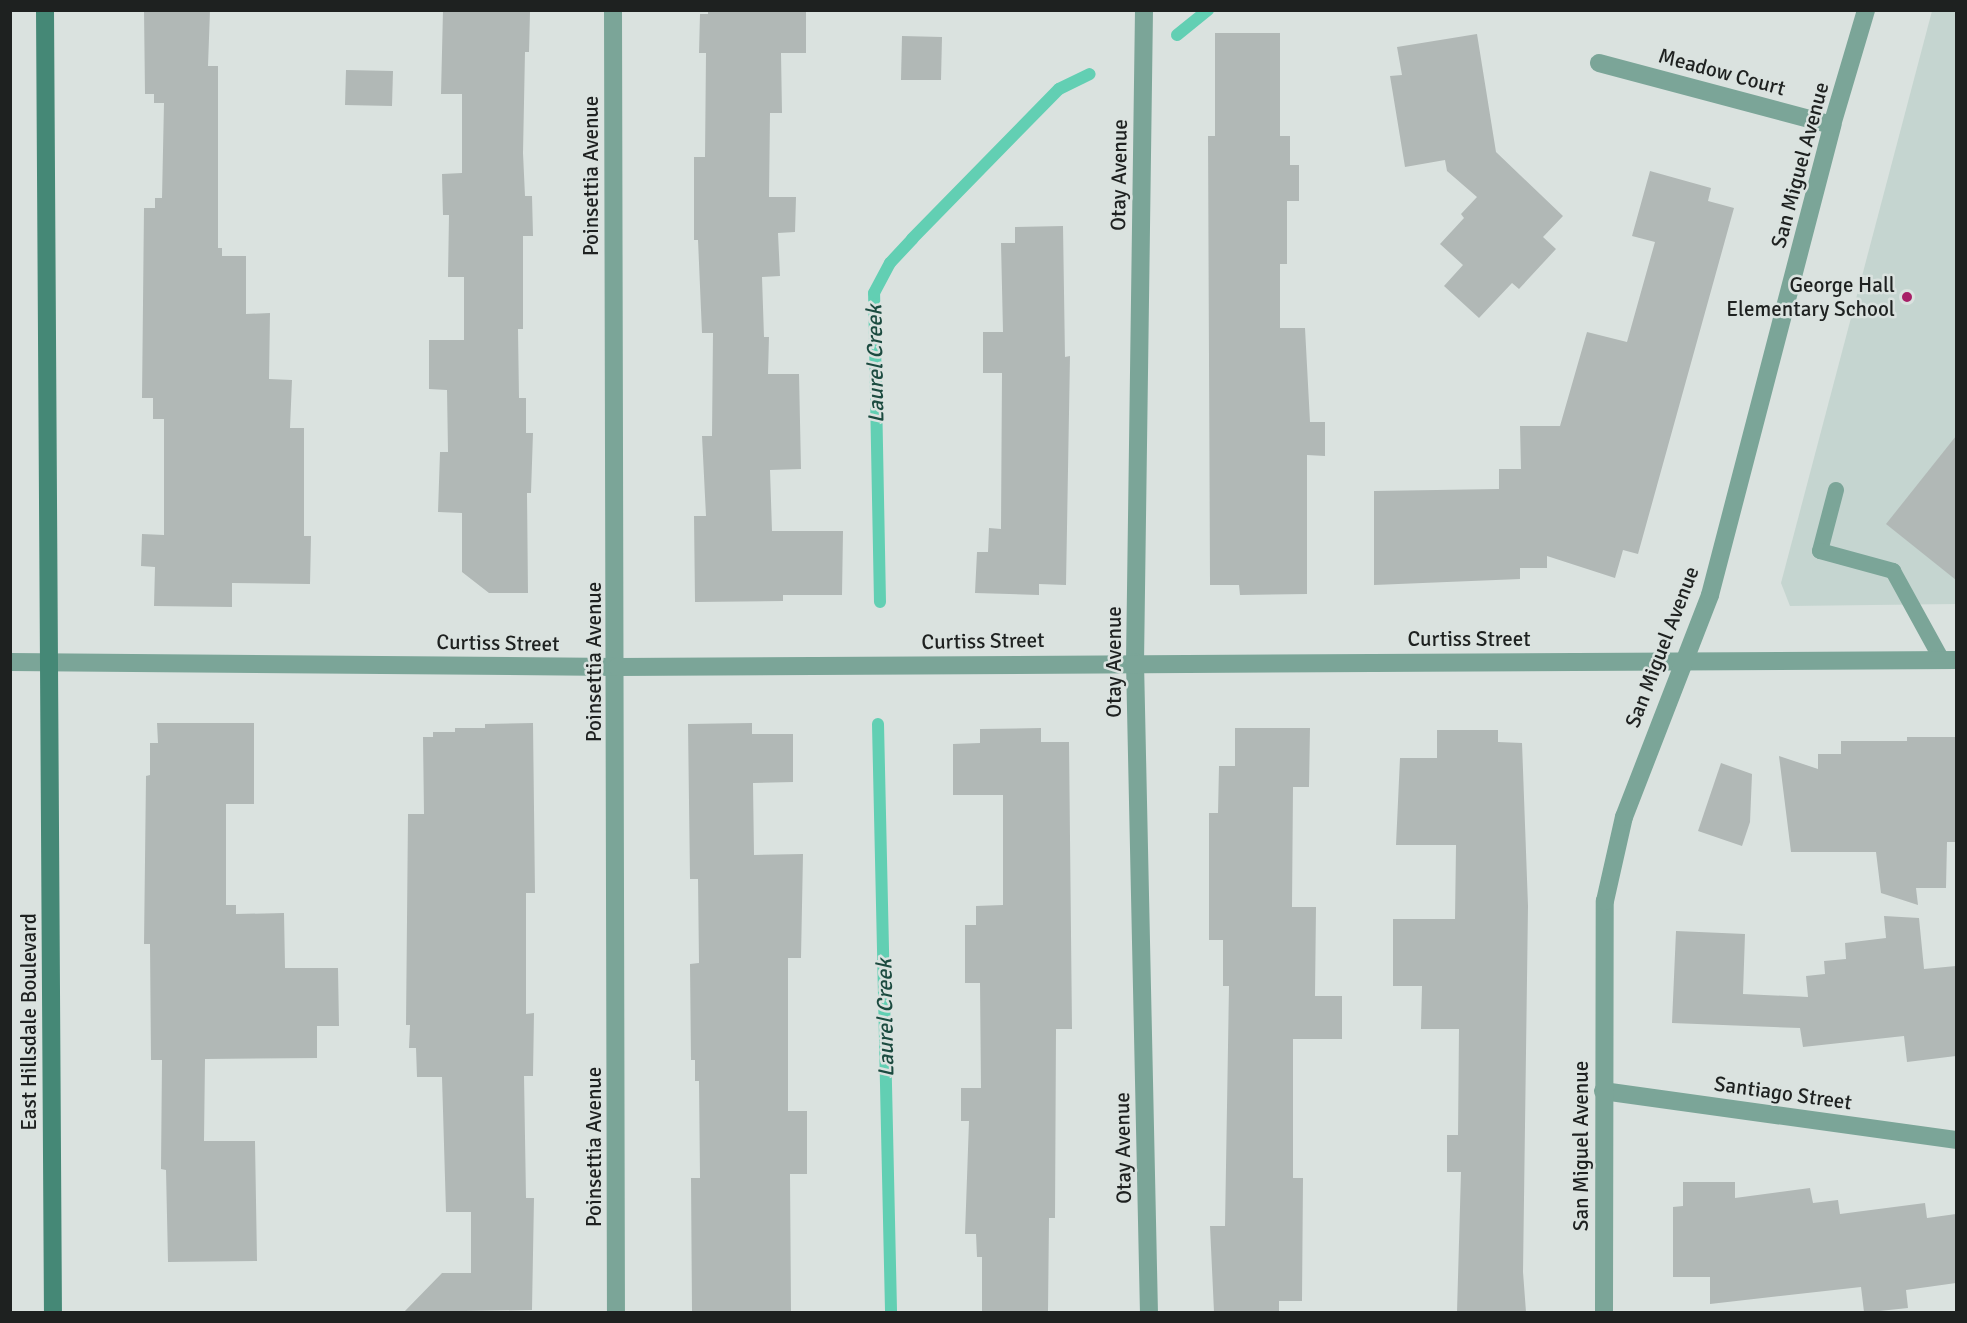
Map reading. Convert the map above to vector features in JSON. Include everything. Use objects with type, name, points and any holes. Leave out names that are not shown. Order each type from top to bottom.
[{"type":"main road","name":"East Hillsdale Boulevard","points":[[45,10],[53,1312]]},
{"type":"street","name":"Poinsettia Avenue","points":[[613,10],[617,667],[616,1312]]},
{"type":"street","name":"Otay Avenue","points":[[1144,10],[1135,662],[1149,1312]]},
{"type":"street","name":"San Miguel Avenue","points":[[1604,1312],[1605,901],[1624,817],[1682,662],[1710,595],[1833,125],[1866,10]]},
{"type":"street","name":"Meadow Court","points":[[1599,63],[1833,125]]},
{"type":"street","name":"Curtiss Street","points":[[10,662],[617,667],[1135,662],[1949,660]]},
{"type":"street","name":"Santiago Street","points":[[1603,1090],[1956,1140]]},
{"type":"lane","points":[[1836,490],[1820,551],[1893,571],[1949,660]]},
{"type":"shaded area","name":"George Hall Elementary School","points":[[1932,11],[1956,11],[1956,604],[1790,606],[1781,583]]},
{"type":"building","points":[[144,10],[210,10],[208,66],[218,66],[218,248],[222,248],[222,256],[246,256],[246,314],[270,313],[269,379],[292,380],[290,428],[304,428],[304,536],[311,536],[310,584],[232,583],[232,607],[154,606],[155,567],[141,566],[142,534],[164,535],[164,419],[153,419],[153,398],[142,398],[144,208],[155,208],[155,198],[162,198],[164,103],[154,103],[154,94],[145,94]]},
{"type":"building","points":[[443,10],[530,12],[529,52],[525,52],[523,153],[525,196],[532,196],[533,236],[523,236],[523,329],[518,329],[519,398],[526,398],[526,433],[533,433],[531,493],[527,493],[528,593],[489,593],[462,572],[462,513],[438,512],[440,452],[448,452],[447,390],[429,389],[429,340],[464,340],[464,277],[448,277],[449,215],[443,215],[442,174],[462,173],[462,94],[441,94]]},
{"type":"building","points":[[708,10],[806,10],[806,53],[781,53],[782,113],[770,113],[769,197],[796,197],[795,232],[778,233],[780,276],[762,277],[764,337],[769,337],[768,374],[799,374],[801,469],[770,470],[772,531],[843,531],[842,595],[783,595],[783,601],[695,602],[694,516],[706,516],[702,436],[712,436],[713,333],[702,333],[698,240],[694,240],[694,157],[705,157],[706,53],[699,53],[700,14],[708,14]]},
{"type":"building","points":[[1215,33],[1280,33],[1280,136],[1290,136],[1290,165],[1299,165],[1299,201],[1287,201],[1287,264],[1280,264],[1280,328],[1305,328],[1310,422],[1325,422],[1325,456],[1307,455],[1307,594],[1240,595],[1239,585],[1210,585],[1208,136],[1215,136]]},
{"type":"building","points":[[1477,34],[1496,152],[1563,216],[1543,237],[1556,249],[1519,289],[1512,283],[1479,318],[1444,286],[1463,265],[1440,244],[1464,218],[1461,214],[1477,197],[1447,171],[1445,160],[1405,167],[1390,76],[1402,75],[1397,47]]},
{"type":"building","points":[[902,36],[942,37],[941,80],[901,80]]},
{"type":"building","points":[[346,70],[393,71],[392,106],[345,105]]},
{"type":"building","points":[[1650,171],[1711,188],[1708,201],[1734,208],[1638,554],[1623,550],[1615,578],[1547,556],[1547,568],[1520,568],[1520,579],[1374,585],[1374,491],[1499,489],[1499,469],[1521,469],[1520,426],[1560,426],[1587,332],[1627,342],[1655,242],[1632,236]]},
{"type":"building","points":[[1063,226],[1065,357],[1070,356],[1066,585],[1039,584],[1039,595],[975,593],[977,552],[988,552],[989,528],[1001,529],[1002,373],[983,373],[983,332],[1003,332],[1001,243],[1015,243],[1015,227]]},
{"type":"building","points":[[1956,436],[1956,580],[1886,524]]},
{"type":"building","points":[[157,723],[254,723],[254,804],[226,804],[226,905],[236,905],[236,914],[284,913],[285,968],[338,968],[339,1026],[317,1026],[317,1058],[205,1059],[204,1141],[255,1141],[257,1261],[168,1262],[166,1170],[161,1169],[162,1060],[151,1060],[150,944],[144,944],[146,776],[150,775],[150,743],[158,743]]},
{"type":"building","points":[[533,723],[535,893],[526,893],[526,1014],[534,1013],[533,1076],[524,1076],[526,1198],[534,1198],[532,1310],[404,1312],[442,1273],[471,1273],[471,1212],[446,1212],[442,1077],[417,1077],[416,1048],[409,1048],[410,1025],[406,1025],[408,814],[424,814],[423,737],[433,737],[433,732],[455,732],[455,728],[485,728],[485,724]]},
{"type":"building","points":[[752,723],[752,734],[793,734],[793,782],[753,783],[754,855],[803,854],[801,958],[788,958],[788,1111],[807,1111],[807,1174],[790,1174],[791,1312],[692,1312],[691,1178],[700,1178],[699,1081],[695,1081],[695,1060],[691,1060],[690,964],[699,963],[698,879],[690,879],[688,724]]},
{"type":"building","points":[[1041,728],[1041,742],[1069,742],[1072,1029],[1056,1029],[1055,1218],[1049,1218],[1048,1312],[982,1312],[982,1257],[977,1257],[976,1234],[965,1234],[969,1121],[961,1121],[961,1088],[981,1088],[980,983],[965,983],[965,925],[976,925],[976,906],[1003,905],[1003,795],[953,795],[953,744],[980,743],[980,729]]},
{"type":"building","points":[[1235,728],[1310,728],[1309,787],[1293,787],[1292,907],[1316,907],[1315,996],[1342,996],[1342,1039],[1293,1039],[1293,1178],[1303,1178],[1302,1301],[1279,1301],[1279,1312],[1214,1312],[1210,1226],[1225,1226],[1229,986],[1223,986],[1223,940],[1209,940],[1209,813],[1218,813],[1219,766],[1235,766]]},
{"type":"building","points":[[1437,730],[1498,730],[1498,742],[1522,743],[1528,906],[1523,1272],[1526,1312],[1457,1312],[1461,1172],[1447,1172],[1447,1135],[1458,1135],[1459,1029],[1421,1029],[1422,986],[1393,986],[1393,919],[1455,919],[1456,845],[1396,845],[1400,758],[1437,758]]},
{"type":"building","points":[[1907,737],[1956,737],[1956,842],[1947,842],[1946,888],[1916,888],[1918,905],[1881,893],[1876,852],[1791,852],[1779,756],[1818,769],[1818,754],[1841,754],[1841,741],[1907,741]]},
{"type":"building","points":[[1721,763],[1752,774],[1750,822],[1742,846],[1698,831]]},
{"type":"building","points":[[1884,916],[1919,918],[1924,969],[1956,966],[1956,1056],[1907,1062],[1904,1036],[1803,1047],[1800,1028],[1672,1023],[1676,931],[1745,934],[1743,994],[1808,997],[1806,976],[1825,974],[1824,961],[1846,959],[1845,943],[1886,938]]},
{"type":"building","points":[[1683,1182],[1735,1182],[1735,1198],[1810,1188],[1813,1203],[1838,1200],[1840,1214],[1925,1203],[1927,1218],[1956,1214],[1956,1283],[1906,1290],[1908,1308],[1870,1312],[1864,1312],[1861,1287],[1710,1304],[1710,1277],[1673,1277],[1673,1207],[1683,1206]]},
{"type":"waterway","name":"Laurel Creek","points":[[1177,35],[1208,10]]},
{"type":"waterway","name":"Laurel Creek","points":[[880,602],[874,293],[890,263],[1059,89],[1090,74]]},
{"type":"waterway","name":"Laurel Creek","points":[[878,724],[891,1312]]},
{"type":"place","name":"George Hall Elementary School","points":[[1907,297]]}]
